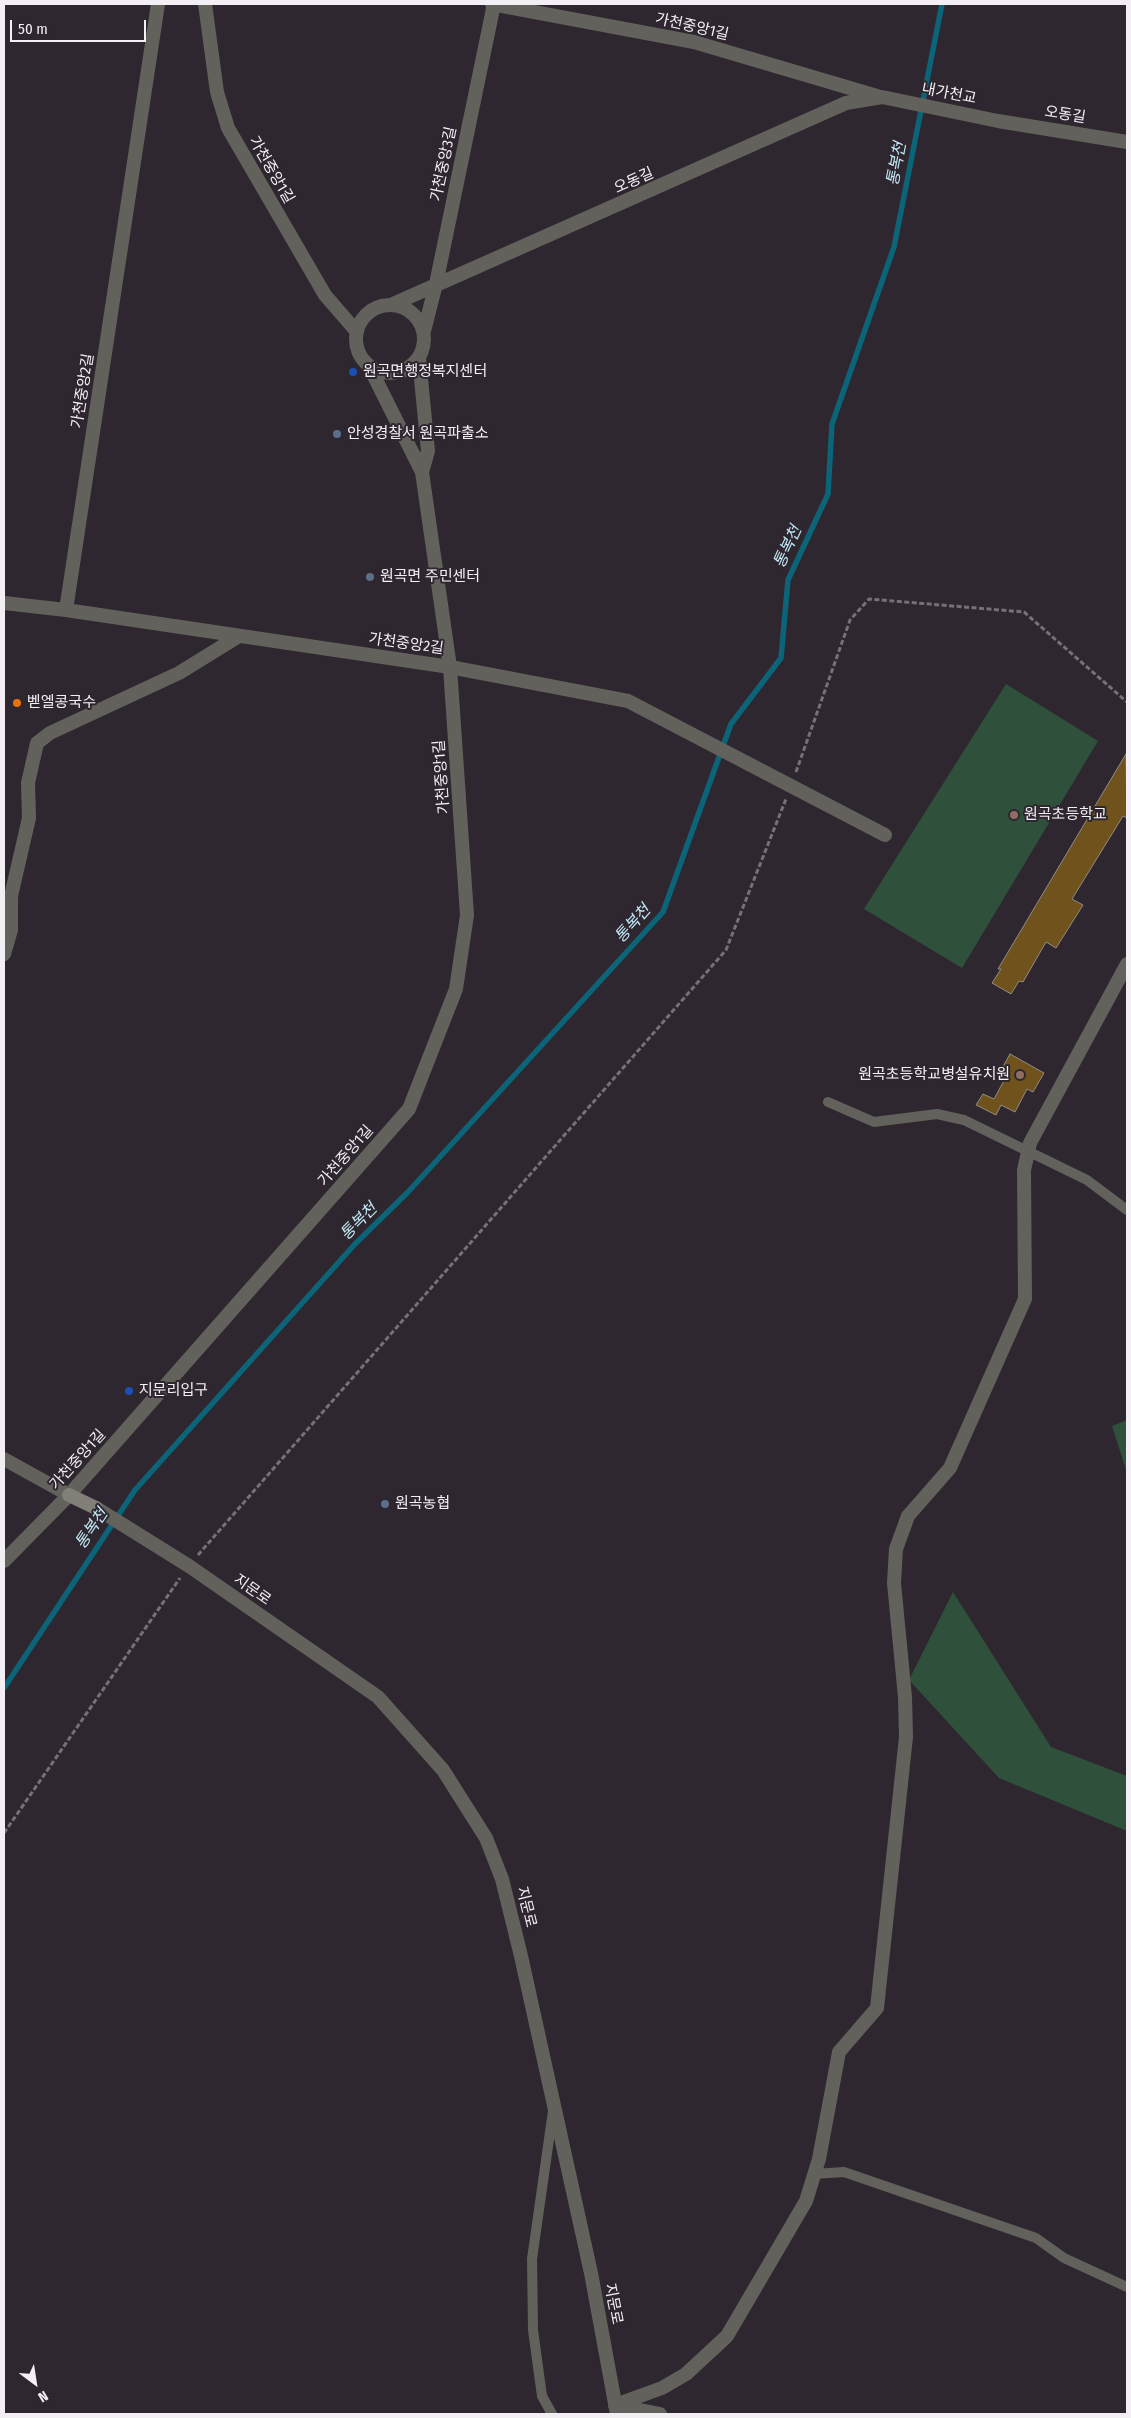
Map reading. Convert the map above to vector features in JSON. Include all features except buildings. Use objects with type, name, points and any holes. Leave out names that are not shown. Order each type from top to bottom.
[{"type":"main road","points":[[69,1495],[96,1508]]},
{"type":"street","name":"가천중앙2길","points":[[158,4],[66,610],[450,667]]},
{"type":"street","name":"가천중앙1길","points":[[205,4],[217,92],[228,128],[325,295],[357,332]]},
{"type":"street","name":"가천중앙1길","points":[[493,4],[694,42],[887,99]]},
{"type":"street","name":"가천중앙3길","points":[[424,331],[436,284],[493,4]]},
{"type":"street","name":"내가천교","points":[[887,99],[998,121]]},
{"type":"street","name":"오동길","points":[[391,305],[625,203],[846,103],[887,99]]},
{"type":"street","name":"오동길","points":[[998,121],[1127,142]]},
{"type":"street","points":[[419,358],[405,371],[396,373],[386,374],[369,366],[358,351],[357,332],[366,316],[382,306],[391,305],[408,310],[416,316],[424,331],[425,340],[419,358],[428,451],[422,472]]},
{"type":"street","name":"가천중앙1길","points":[[4,1561],[69,1495],[409,1108],[456,989],[467,915],[450,667],[422,472],[369,366]]},
{"type":"street","points":[[4,603],[66,610]]},
{"type":"street","points":[[4,954],[11,930],[11,896],[29,818],[28,783],[37,743],[50,733],[179,673],[239,636]]},
{"type":"street","points":[[450,667],[628,701],[885,835]]},
{"type":"street","points":[[616,2410],[686,2374],[726,2336],[806,2201],[814,2174],[840,2052],[877,2008],[906,1737],[905,1696],[894,1583],[896,1549],[908,1516],[950,1468],[1025,1299],[1024,1170],[1030,1143],[1127,964]]},
{"type":"street","points":[[4,1459],[69,1495]]},
{"type":"street","name":"지문로","points":[[96,1508],[189,1566],[378,1697],[443,1770],[486,1838],[502,1879],[554,2105],[591,2273],[616,2410]]},
{"type":"street","points":[[616,2410],[660,2414]]},
{"type":"lane","points":[[828,1102],[874,1122],[937,1114],[964,1120],[1086,1180],[1127,1210]]},
{"type":"lane","points":[[552,2414],[542,2396],[533,2330],[532,2259],[554,2105]]},
{"type":"lane","points":[[814,2174],[844,2172],[1036,2238],[1064,2258],[1127,2287]]},
{"type":"path","points":[[4,1833],[189,1566],[726,950],[791,785],[850,620],[869,598],[1024,612],[1127,702]]},
{"type":"green space","points":[[1006,684],[1098,741],[962,968],[864,909]]},
{"type":"green space","points":[[1127,1420],[1127,1473],[1112,1426]]},
{"type":"green space","points":[[953,1592],[1051,1747],[1127,1776],[1127,1831],[999,1778],[909,1680]]},
{"type":"waterway","name":"통복천","points":[[4,1688],[135,1490],[355,1244],[408,1192],[663,912],[731,724],[781,658],[788,580],[828,494],[832,424],[894,247],[942,4]]},
{"type":"place","name":"원곡면행정복지센터","points":[[353,372]]},
{"type":"place","name":"안성경찰서 원곡파출소","points":[[337,434]]},
{"type":"place","name":"원곡면 주민센터","points":[[370,577]]},
{"type":"place","name":"벧엘콩국수","points":[[17,703]]},
{"type":"place","name":"원곡초등학교","points":[[1014,815]]},
{"type":"place","name":"원곡초등학교병설유치원","points":[[1020,1075]]},
{"type":"place","name":"지문리입구","points":[[129,1391]]},
{"type":"place","name":"원곡농협","points":[[385,1504]]}]
